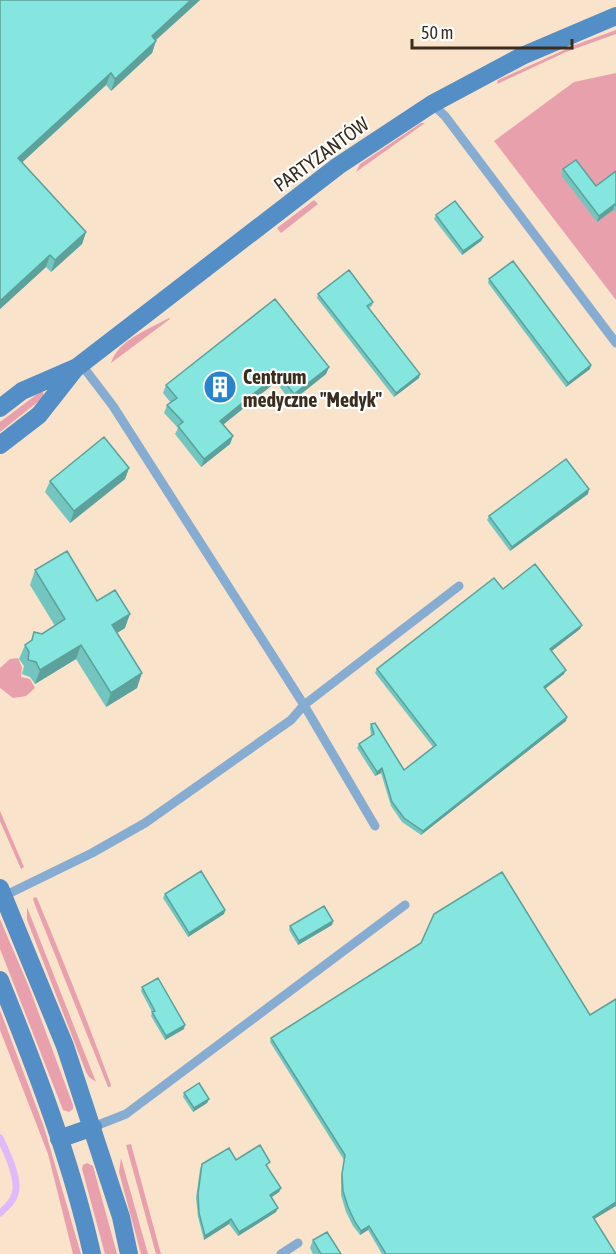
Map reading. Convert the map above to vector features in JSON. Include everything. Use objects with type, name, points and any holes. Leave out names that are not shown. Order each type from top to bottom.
[{"type":"street","name":"PARTYZANTÓW","points":[[0,445],[39,415],[79,366],[338,166],[432,104],[522,56],[616,16]]},
{"type":"street","name":"PARTYZANTÓW","points":[[0,408],[22,391],[79,366]]},
{"type":"street","points":[[1,894],[64,1046],[93,1127],[121,1217],[129,1254]]},
{"type":"street","points":[[0,980],[59,1138],[92,1254]]},
{"type":"street","points":[[59,1138],[93,1127]]},
{"type":"lane","points":[[432,104],[445,116],[616,342]]},
{"type":"lane","points":[[79,366],[113,406],[304,705],[375,826]]},
{"type":"lane","points":[[1,894],[92,853],[144,823],[291,720],[304,705],[459,586]]},
{"type":"lane","points":[[93,1127],[126,1114],[151,1097],[405,905]]},
{"type":"lane","points":[[281,1254],[298,1243]]},
{"type":"shaded area","points":[[616,30],[616,34],[566,52],[497,84],[498,80],[575,45]]},
{"type":"shaded area","points":[[616,73],[616,300],[494,141],[574,82]]},
{"type":"shaded area","points":[[421,123],[425,123],[356,172],[360,164]]},
{"type":"shaded area","points":[[314,200],[318,204],[281,233],[277,228]]},
{"type":"shaded area","points":[[169,318],[111,363],[120,348],[127,342]]},
{"type":"shaded area","points":[[43,392],[44,397],[0,432],[0,422]]},
{"type":"shaded area","points":[[18,658],[22,667],[21,677],[30,679],[35,688],[26,696],[13,698],[0,688],[0,668],[10,659]]},
{"type":"shaded area","points":[[0,811],[24,867],[21,869],[0,821]]},
{"type":"shaded area","points":[[35,897],[75,991],[110,1087],[108,1087],[35,905],[33,899]]},
{"type":"shaded area","points":[[27,907],[96,1082],[86,1072],[27,920]]},
{"type":"shaded area","points":[[0,919],[29,987],[73,1105],[73,1109],[69,1112],[63,1110],[0,949]]},
{"type":"shaded area","points":[[0,1010],[44,1127],[81,1254],[73,1254],[48,1154],[0,1030]]},
{"type":"shaded area","points":[[131,1144],[161,1254],[156,1254],[126,1145]]},
{"type":"shaded area","points":[[121,1158],[148,1254],[141,1254],[119,1172]]},
{"type":"shaded area","points":[[87,1163],[93,1166],[117,1254],[105,1254],[82,1169]]},
{"type":"building","points":[[0,0],[191,0],[152,36],[156,41],[115,79],[111,73],[18,158],[86,232],[55,260],[50,255],[0,301]]},
{"type":"building","points":[[576,160],[596,186],[616,171],[616,206],[615,204],[599,216],[563,169]]},
{"type":"building","points":[[455,201],[483,237],[463,251],[436,215]]},
{"type":"building","points":[[513,261],[591,365],[568,383],[489,279]]},
{"type":"building","points":[[349,270],[373,302],[367,306],[420,374],[396,393],[318,294]]},
{"type":"building","name":"Centrum medyczne \"Medyk\"","points":[[275,299],[329,367],[294,394],[278,374],[220,421],[233,436],[204,459],[178,426],[183,422],[167,405],[177,398],[166,385]]},
{"type":"building","points":[[104,437],[129,468],[74,511],[50,481]]},
{"type":"building","points":[[566,459],[589,489],[512,547],[489,516]]},
{"type":"building","points":[[67,551],[97,601],[115,590],[130,614],[112,625],[142,673],[111,693],[81,645],[40,670],[36,662],[28,660],[29,652],[25,645],[32,640],[34,632],[42,634],[65,619],[35,570]]},
{"type":"building","points":[[535,564],[582,625],[550,649],[566,670],[544,687],[567,717],[423,831],[404,818],[392,802],[382,768],[377,772],[359,744],[374,734],[371,724],[375,723],[404,770],[436,745],[377,669],[494,578],[503,589]]},
{"type":"building","points":[[201,871],[225,910],[189,933],[165,894]]},
{"type":"building","points":[[502,872],[590,1015],[616,999],[616,1202],[593,1217],[616,1254],[386,1254],[369,1226],[361,1231],[355,1222],[343,1191],[342,1174],[345,1155],[271,1038],[421,943],[434,914]]},
{"type":"building","points":[[324,906],[333,921],[299,941],[290,926]]},
{"type":"building","points":[[158,978],[185,1025],[166,1036],[152,1012],[155,1011],[142,987]]},
{"type":"building","points":[[199,1083],[209,1099],[194,1108],[184,1093]]},
{"type":"building","points":[[260,1145],[270,1162],[266,1165],[281,1188],[270,1195],[278,1208],[239,1232],[231,1219],[205,1236],[199,1213],[198,1194],[202,1164],[229,1148],[236,1160]]},
{"type":"building","points":[[327,1232],[341,1254],[321,1254],[313,1240]]},
{"type":"waterway","points":[[0,1138],[12,1165],[16,1181],[13,1200],[0,1213]]},
{"type":"place","name":"Centrum medyczne \"Medyk\"","points":[[220,387]]}]
